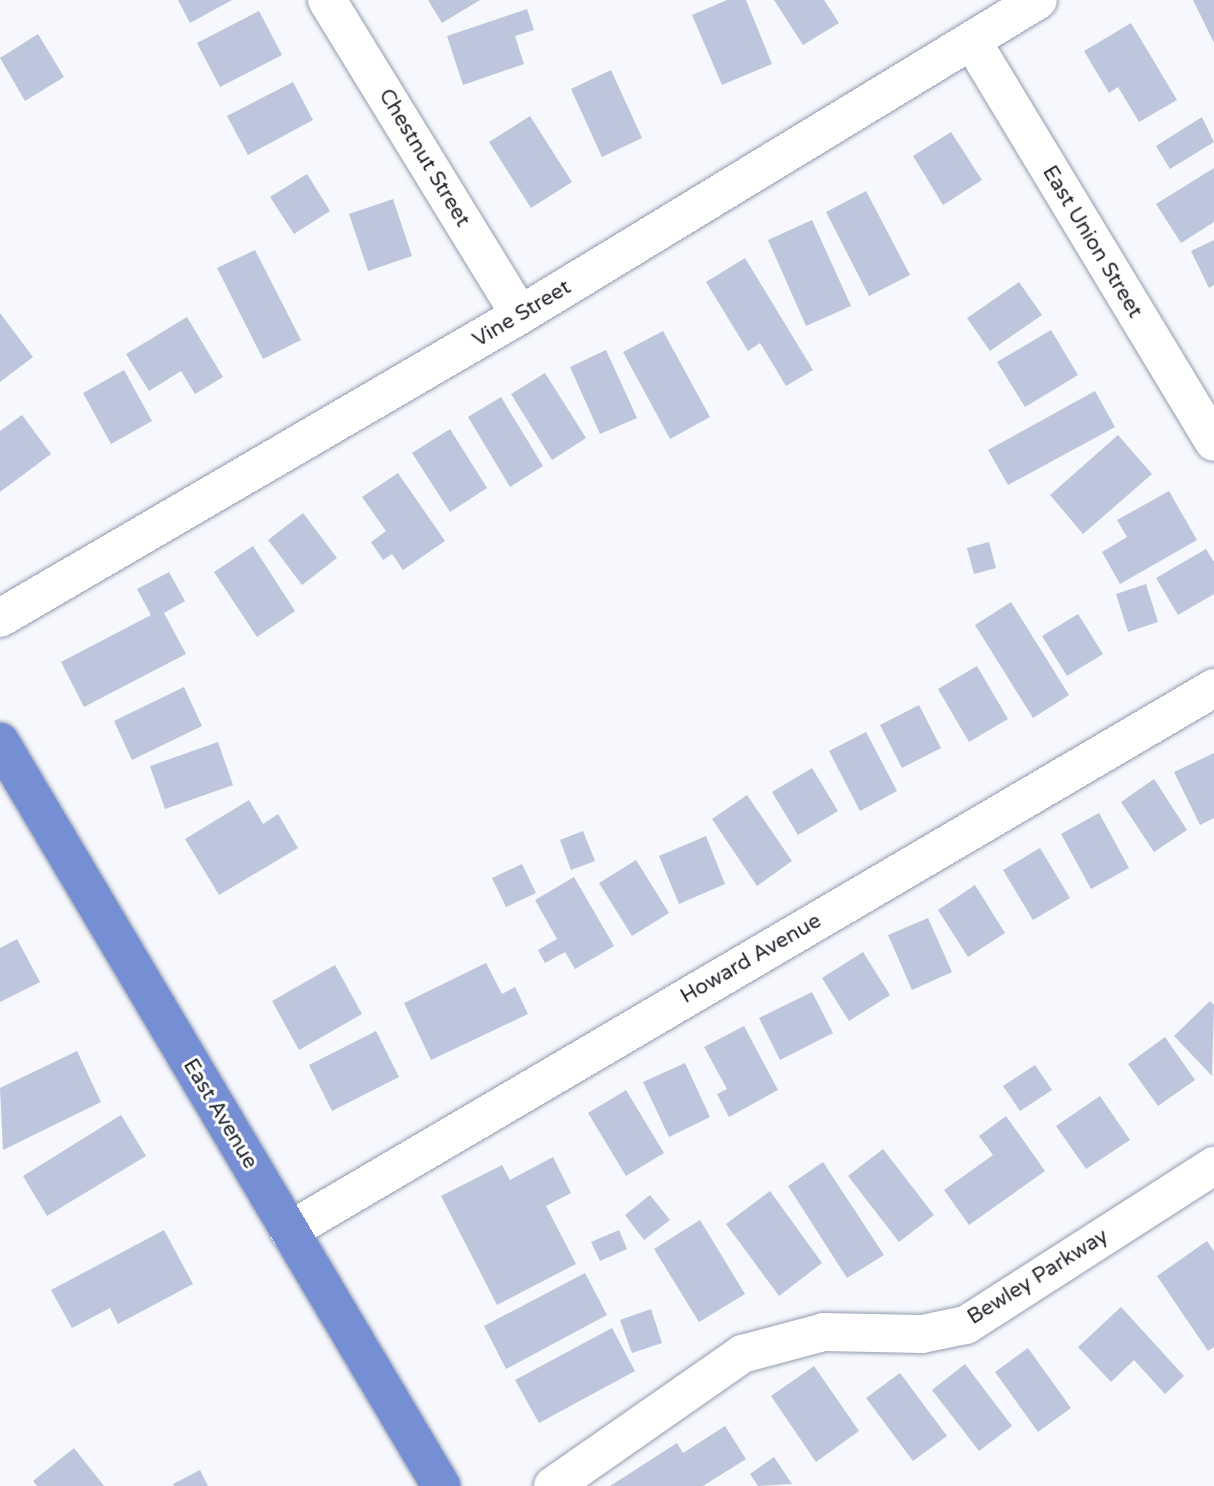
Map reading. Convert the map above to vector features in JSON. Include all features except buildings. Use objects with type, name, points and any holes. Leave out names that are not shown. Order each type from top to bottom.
[{"type":"highway","name":"East Avenue","points":[[0,742],[441,1486]]},
{"type":"street","name":"Chestnut Street","points":[[327,0],[520,315]]},
{"type":"street","name":"Vine Street","points":[[0,618],[520,315],[1038,0]]},
{"type":"street","name":"East Union Street","points":[[972,41],[1214,442]]},
{"type":"street","name":"Howard Avenue","points":[[289,1231],[1214,688]]},
{"type":"street","name":"Bewley Parkway","points":[[553,1486],[742,1354],[824,1332],[922,1334],[966,1325],[1214,1166]]}]
